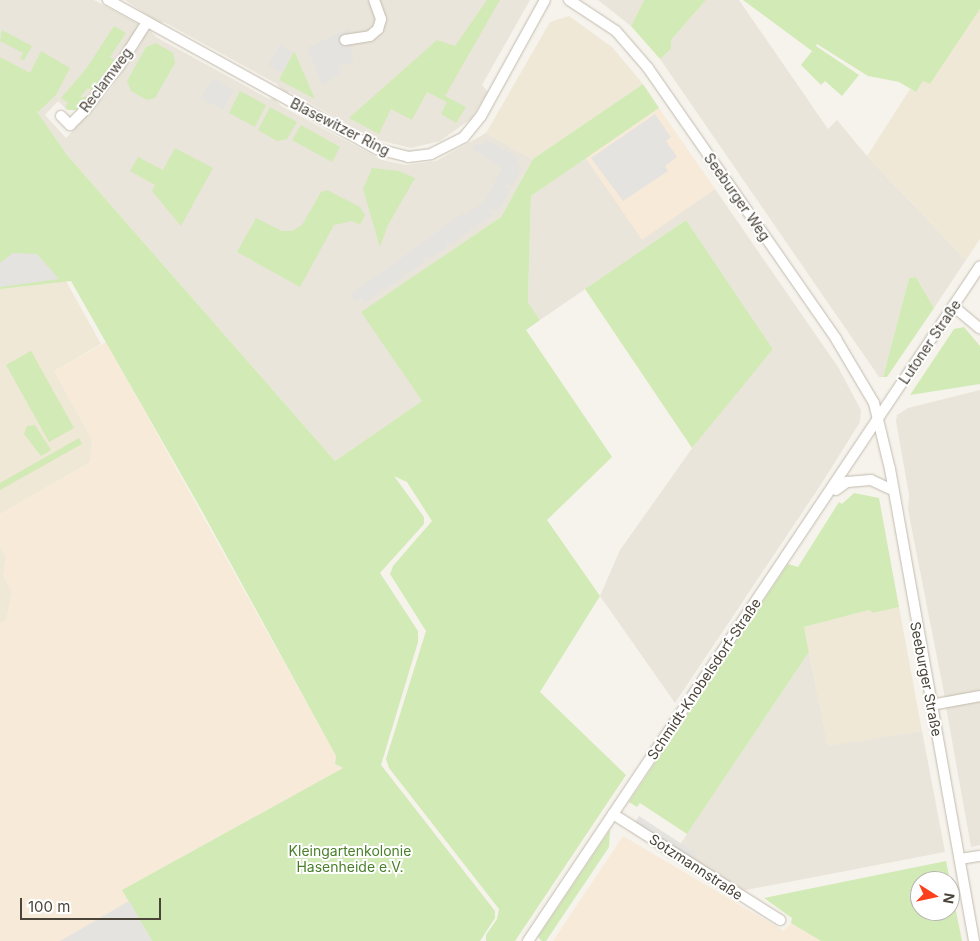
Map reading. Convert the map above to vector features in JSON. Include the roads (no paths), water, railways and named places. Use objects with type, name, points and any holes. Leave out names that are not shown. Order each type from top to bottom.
[{"type":"street","name":"Blasewitzer Ring","points":[[108,0],[377,150],[408,157],[431,154],[449,147],[473,127],[545,0]]},
{"type":"street","points":[[345,40],[370,36],[378,29],[381,20],[374,0]]},
{"type":"street","name":"Seeburger Weg","points":[[569,0],[616,31],[651,71],[866,386],[878,417]]},
{"type":"street","name":"Reclamweg","points":[[61,116],[70,125],[85,110],[120,66],[146,22]]},
{"type":"street","name":"Lutoner Straße","points":[[878,417],[980,266]]},
{"type":"street","points":[[954,306],[980,329]]},
{"type":"street","name":"Seeburger Straße","points":[[878,417],[974,941]]},
{"type":"street","name":"Schmidt-Knobelsdorf-Straße","points":[[528,941],[831,493],[878,417]]},
{"type":"street","points":[[831,493],[847,482],[858,480],[871,480],[892,490]]},
{"type":"street","points":[[931,705],[980,696]]},
{"type":"street","name":"Sotzmannstraße","points":[[613,814],[780,920]]},
{"type":"street","points":[[960,859],[980,856]]},
{"type":"park label","name":"Kleingartenkolonie Hasenheide e.V.","points":[[350,860]]}]
